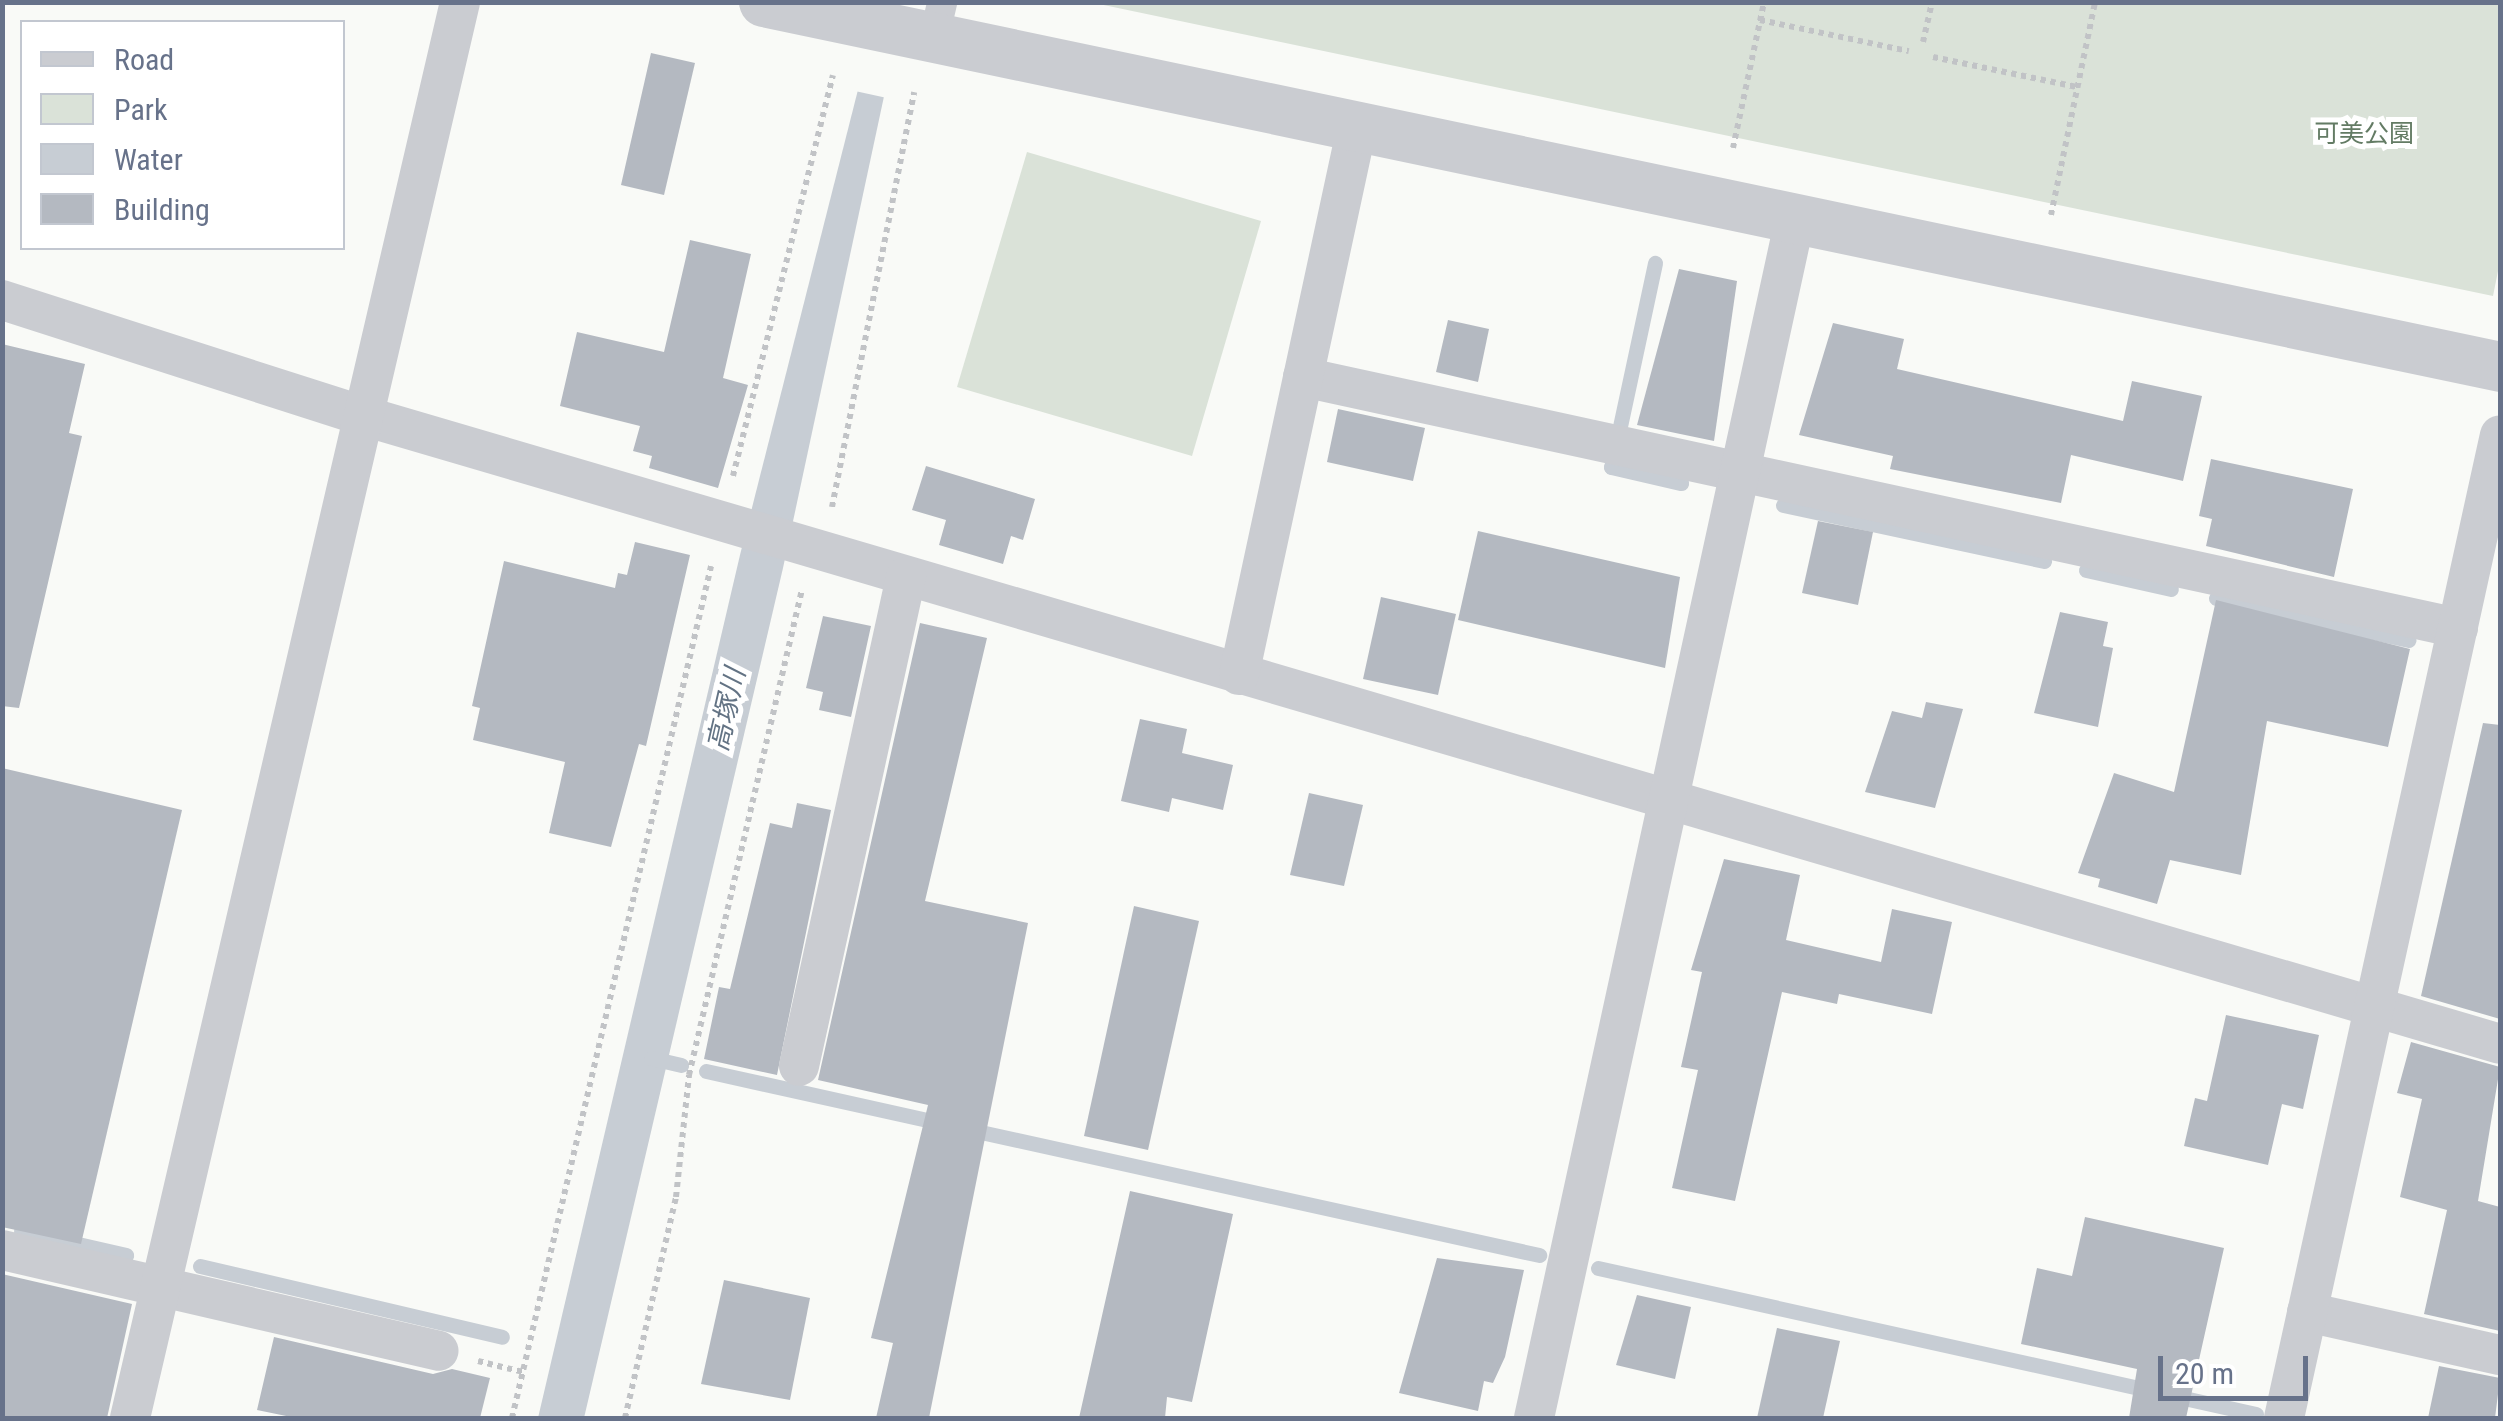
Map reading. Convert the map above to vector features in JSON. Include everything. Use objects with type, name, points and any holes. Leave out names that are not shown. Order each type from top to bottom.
[{"type":"street","points":[[130,1418],[460,2]]},
{"type":"street","points":[[764,2],[929,25],[1357,127],[2500,366]]},
{"type":"street","points":[[1239,675],[1357,127]]},
{"type":"street","points":[[1534,1418],[1795,219]]},
{"type":"street","points":[[2,300],[364,416],[726,524],[2500,1044]]},
{"type":"street","points":[[1303,377],[2458,628]]},
{"type":"street","points":[[2284,1418],[2500,434]]},
{"type":"street","points":[[799,1066],[906,577]]},
{"type":"street","points":[[2,1250],[438,1352]]},
{"type":"street","points":[[2307,1312],[2500,1356]]},
{"type":"path","points":[[1733,148],[1764,2]]},
{"type":"path","points":[[1924,42],[1932,2]]},
{"type":"path","points":[[2051,215],[2094,2]]},
{"type":"path","points":[[1760,20],[1908,52]]},
{"type":"path","points":[[1933,57],[2077,87]]},
{"type":"path","points":[[512,1418],[833,75]]},
{"type":"path","points":[[625,1418],[676,1197],[689,1074],[813,549],[914,92]]},
{"type":"green space","name":"可美公園","points":[[1094,3],[2500,3],[2500,261],[2493,296]]},
{"type":"green space","points":[[1027,152],[1261,221],[1192,456],[957,387]]},
{"type":"water","name":"高塚川","points":[[880,3],[904,3],[783,568],[584,1418],[538,1418],[740,555]]},
{"type":"pier","points":[[875,2],[909,2],[887,98],[855,91]]},
{"type":"building","points":[[651,53],[695,63],[664,195],[621,185]]},
{"type":"building","points":[[690,240],[751,254],[723,378],[748,385],[718,488],[649,468],[652,456],[633,451],[640,426],[560,406],[577,332],[664,352]]},
{"type":"building","points":[[1679,269],[1737,281],[1714,441],[1637,425]]},
{"type":"building","points":[[1448,320],[1489,329],[1478,382],[1436,372]]},
{"type":"building","points":[[1833,323],[1904,339],[1897,369],[2123,421],[2132,381],[2202,396],[2183,481],[2071,455],[2061,503],[1890,469],[1893,456],[1799,435]]},
{"type":"building","points":[[2,344],[85,364],[69,433],[82,436],[19,708],[2,706]]},
{"type":"building","points":[[1338,409],[1425,428],[1413,481],[1327,462]]},
{"type":"building","points":[[2211,459],[2353,489],[2334,577],[2206,546],[2212,519],[2199,516]]},
{"type":"building","points":[[926,466],[1035,499],[1023,540],[1011,536],[1003,564],[939,545],[946,520],[912,510]]},
{"type":"building","points":[[1818,521],[1873,532],[1858,605],[1802,593]]},
{"type":"building","points":[[1478,531],[1680,577],[1665,668],[1458,620]]},
{"type":"building","points":[[635,542],[690,555],[646,746],[639,744],[611,847],[549,833],[565,762],[473,740],[480,708],[472,706],[504,561],[615,588],[618,573],[627,575]]},
{"type":"building","points":[[1381,597],[1456,614],[1438,695],[1363,679]]},
{"type":"building","points":[[2216,600],[2410,649],[2388,747],[2267,721],[2241,875],[2170,860],[2157,904],[2098,887],[2100,879],[2078,873],[2114,773],[2174,792]]},
{"type":"building","points":[[2060,612],[2108,622],[2103,646],[2113,648],[2098,727],[2034,713]]},
{"type":"building","points":[[823,616],[871,626],[851,717],[819,710],[823,692],[806,688]]},
{"type":"building","points":[[920,623],[987,638],[925,901],[1028,923],[929,1418],[876,1418],[893,1343],[871,1338],[928,1105],[818,1080]]},
{"type":"building","points":[[1926,702],[1963,709],[1935,808],[1865,792],[1892,711],[1922,718]]},
{"type":"building","points":[[1140,719],[1187,729],[1182,753],[1233,765],[1223,810],[1172,798],[1169,812],[1121,801]]},
{"type":"building","points":[[2483,723],[2500,725],[2500,1019],[2421,996]]},
{"type":"building","points":[[2,768],[182,810],[81,1244],[2,1227]]},
{"type":"building","points":[[1309,793],[1363,805],[1344,886],[1290,875]]},
{"type":"building","points":[[797,803],[831,810],[777,1075],[704,1059],[719,987],[730,989],[770,823],[792,828]]},
{"type":"building","points":[[1724,859],[1800,875],[1786,940],[1881,962],[1892,909],[1952,922],[1932,1014],[1839,994],[1837,1004],[1782,992],[1735,1201],[1672,1188],[1698,1070],[1681,1067],[1702,972],[1691,970]]},
{"type":"building","points":[[1134,906],[1199,921],[1148,1150],[1084,1136]]},
{"type":"building","points":[[2226,1015],[2319,1035],[2303,1109],[2282,1104],[2268,1165],[2184,1146],[2195,1098],[2207,1101]]},
{"type":"building","points":[[2411,1042],[2500,1067],[2478,1201],[2500,1207],[2500,1331],[2424,1314],[2447,1210],[2400,1197],[2422,1099],[2397,1093]]},
{"type":"building","points":[[1130,1191],[1233,1214],[1192,1402],[1167,1397],[1165,1418],[1079,1418]]},
{"type":"building","points":[[2085,1217],[2224,1248],[2186,1418],[2129,1418],[2137,1369],[2021,1344],[2037,1268],[2072,1276]]},
{"type":"building","points":[[1437,1258],[1524,1270],[1505,1357],[1493,1383],[1484,1381],[1478,1411],[1399,1393]]},
{"type":"building","points":[[2,1274],[132,1304],[107,1418],[2,1418]]},
{"type":"building","points":[[724,1280],[810,1298],[790,1400],[701,1384]]},
{"type":"building","points":[[1637,1295],[1691,1307],[1675,1379],[1616,1365]]},
{"type":"building","points":[[1777,1328],[1840,1341],[1823,1418],[1757,1418]]},
{"type":"building","points":[[274,1337],[433,1374],[452,1369],[490,1378],[480,1418],[296,1418],[257,1410]]},
{"type":"building","points":[[2439,1366],[2500,1378],[2495,1418],[2428,1418]]},
{"type":"waterway","points":[[1619,431],[1655,263]]},
{"type":"waterway","points":[[1613,460],[1611,467],[1681,483]]},
{"type":"waterway","points":[[1783,505],[2044,561]]},
{"type":"waterway","points":[[2086,570],[2171,589]]},
{"type":"waterway","points":[[2216,598],[2408,640]]},
{"type":"waterway","points":[[651,1058],[681,1065]]},
{"type":"waterway","points":[[706,1071],[945,1124]]},
{"type":"waterway","points":[[967,1129],[1539,1255]]},
{"type":"waterway","points":[[21,1231],[126,1255]]},
{"type":"waterway","points":[[200,1266],[502,1337]]},
{"type":"waterway","points":[[1598,1268],[2256,1414]]}]
